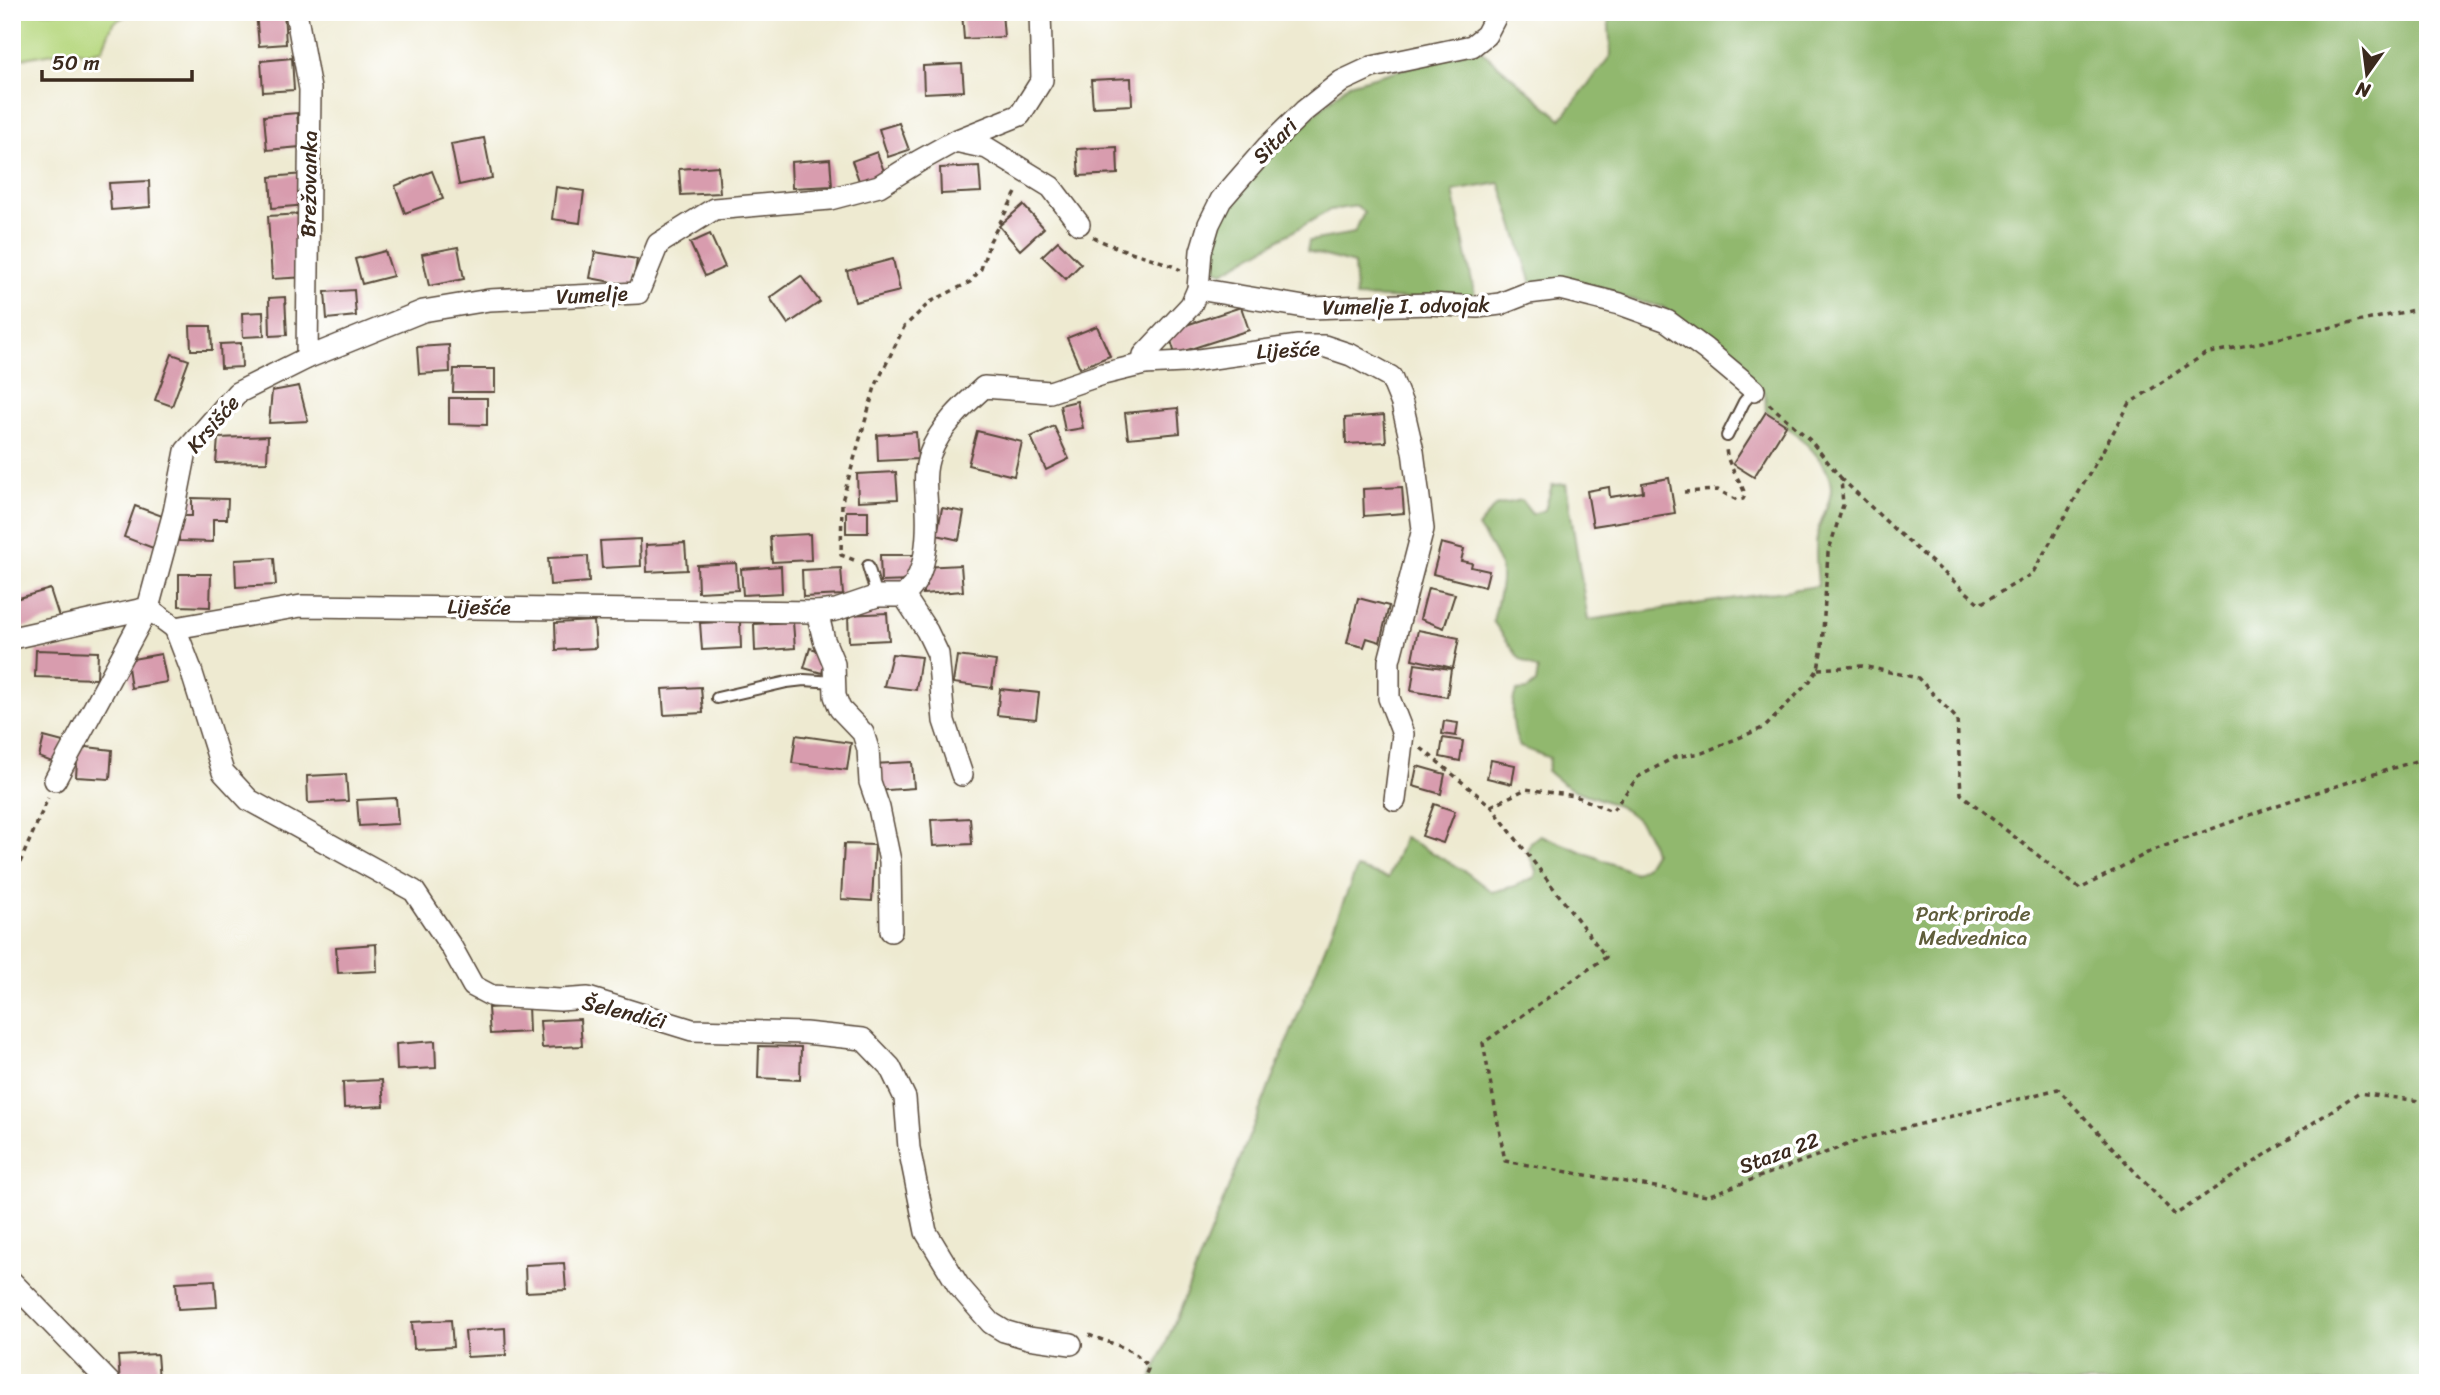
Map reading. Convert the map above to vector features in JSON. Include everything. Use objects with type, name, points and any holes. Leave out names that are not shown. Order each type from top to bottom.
[{"type":"street","name":"Brežovanka","points":[[296,12],[310,89],[307,358]]},
{"type":"street","name":"Vumelje","points":[[307,358],[423,311],[489,300],[638,293],[657,244],[714,209],[830,199],[879,186],[955,141],[1020,115],[1042,80],[1040,12]]},
{"type":"street","name":"Sitari","points":[[1144,364],[1144,355],[1191,305],[1198,284],[1201,251],[1209,224],[1221,200],[1268,146],[1304,111],[1342,81],[1372,67],[1472,46],[1486,35],[1498,12]]},
{"type":"street","points":[[955,141],[987,148],[1051,187],[1079,224]]},
{"type":"street","name":"Vumelje I. odvojak","points":[[1198,284],[1310,308],[1430,304],[1477,307],[1500,304],[1528,293],[1560,289],[1620,304],[1667,321],[1754,390]]},
{"type":"street","name":"Liješće","points":[[175,628],[301,606],[817,612],[836,610],[877,596],[904,597],[917,580],[924,557],[927,520],[925,475],[930,453],[943,429],[984,387],[1050,392],[1103,374],[1144,364],[1184,362],[1298,346],[1324,346],[1351,355],[1391,377],[1402,404],[1413,451],[1423,529],[1389,661],[1390,698],[1403,734],[1395,800]]},
{"type":"street","name":"Krsišće","points":[[55,780],[148,608],[174,512],[186,452],[237,393],[307,358]]},
{"type":"street","points":[[904,597],[927,631],[938,654],[944,721],[962,775]]},
{"type":"street","points":[[12,638],[148,608],[175,628]]},
{"type":"street","points":[[817,612],[834,664],[835,696],[840,709],[863,733],[868,749],[870,782],[879,808],[890,861],[891,932]]},
{"type":"street","name":"Šelendići","points":[[175,628],[223,772],[249,800],[414,891],[453,948],[473,986],[492,996],[560,1000],[588,998],[692,1030],[805,1033],[863,1039],[890,1068],[905,1098],[909,1148],[926,1231],[958,1285],[991,1324],[1004,1331],[1028,1338],[1071,1344]]},
{"type":"street","points":[[12,1282],[110,1383]]},
{"type":"lane","points":[[1727,436],[1744,402],[1754,390]]},
{"type":"lane","points":[[868,566],[877,596]]},
{"type":"lane","points":[[717,698],[787,682],[835,682]]},
{"type":"path","points":[[868,566],[841,555],[842,501],[875,387],[904,327],[930,302],[970,282],[981,269],[1001,218],[1027,174]]},
{"type":"path","points":[[1079,224],[1095,238],[1165,262],[1198,284]]},
{"type":"path","points":[[1754,390],[1810,440],[1841,478],[1896,531],[1980,604],[2032,574],[2130,403],[2205,354],[2428,307]]},
{"type":"path","points":[[1684,492],[1718,491],[1737,500],[1743,499],[1745,490],[1732,472],[1726,453],[1727,436]]},
{"type":"path","points":[[1403,734],[1491,807],[1526,789],[1575,796],[1612,811],[1638,777],[1675,757],[1702,753],[1765,727],[1810,681],[1818,669],[1822,647],[1828,552],[1843,505],[1841,478]]},
{"type":"path","points":[[1818,669],[1862,666],[1918,678],[1957,719],[1961,794],[2080,889],[2151,851],[2286,802],[2428,757]]},
{"type":"path","points":[[12,881],[55,780]]},
{"type":"path","name":"Staza 22","points":[[1491,807],[1606,957],[1483,1043],[1505,1161],[1707,1196],[1866,1138],[2058,1088],[2175,1215],[2358,1093],[2428,1102]]},
{"type":"path","points":[[1071,1344],[1077,1332],[1139,1355],[1146,1361],[1148,1369],[1142,1383]]},
{"type":"green space","points":[[12,12],[129,14],[113,23],[102,50],[89,53],[71,50],[12,60]]},
{"type":"green space","name":"Park prirode Medvednica","points":[[1608,12],[2428,12],[2428,1383],[1150,1383],[1357,868],[1388,878],[1404,837],[1466,872],[1492,892],[1535,877],[1536,871],[1527,850],[1531,842],[1540,835],[1635,873],[1646,866],[1654,853],[1649,838],[1634,817],[1613,804],[1567,786],[1547,771],[1550,758],[1520,747],[1514,727],[1513,703],[1517,691],[1527,690],[1536,683],[1538,670],[1519,658],[1493,621],[1501,572],[1495,553],[1478,527],[1495,506],[1521,500],[1532,514],[1545,510],[1552,485],[1566,484],[1588,620],[1818,586],[1817,538],[1831,489],[1824,466],[1816,455],[1797,435],[1766,412],[1765,392],[1685,330],[1663,307],[1605,293],[1533,287],[1500,183],[1453,191],[1476,301],[1356,297],[1354,264],[1307,251],[1309,241],[1354,233],[1364,213],[1357,206],[1330,210],[1223,272],[1209,267],[1206,255],[1225,207],[1281,143],[1349,84],[1478,48],[1561,119],[1611,55]]},
{"type":"building","points":[[256,12],[284,12],[286,44],[259,46]]},
{"type":"building","points":[[962,12],[1002,12],[1004,37],[964,39]]},
{"type":"building","points":[[292,58],[294,90],[263,92],[261,61]]},
{"type":"building","points":[[962,64],[964,91],[924,93],[923,66]]},
{"type":"building","points":[[1131,78],[1132,105],[1093,107],[1091,80]]},
{"type":"building","points":[[297,113],[300,147],[267,150],[264,116]]},
{"type":"building","points":[[899,123],[909,150],[888,157],[879,129]]},
{"type":"building","points":[[484,138],[492,178],[459,185],[451,144]]},
{"type":"building","points":[[1117,147],[1118,174],[1079,176],[1077,149]]},
{"type":"building","points":[[877,152],[886,177],[861,186],[852,161]]},
{"type":"building","points":[[830,159],[832,186],[792,188],[791,162]]},
{"type":"building","points":[[718,166],[720,193],[681,195],[679,169]]},
{"type":"building","points":[[979,166],[981,192],[941,194],[940,168]]},
{"type":"building","points":[[432,171],[443,199],[405,213],[395,186]]},
{"type":"building","points":[[304,174],[307,205],[272,208],[270,177]]},
{"type":"building","points":[[149,181],[150,207],[111,210],[109,183]]},
{"type":"building","points":[[556,187],[584,191],[580,223],[552,219]]},
{"type":"building","points":[[1023,205],[1044,228],[1020,250],[999,226]]},
{"type":"building","points":[[303,214],[307,277],[272,279],[268,216]]},
{"type":"building","points":[[710,234],[725,267],[705,276],[690,243]]},
{"type":"building","points":[[1058,241],[1081,264],[1066,279],[1042,256]]},
{"type":"building","points":[[458,247],[464,279],[429,286],[422,254]]},
{"type":"building","points":[[385,251],[393,276],[362,284],[355,259]]},
{"type":"building","points":[[595,252],[637,259],[633,286],[590,278]]},
{"type":"building","points":[[893,259],[900,291],[855,302],[847,271]]},
{"type":"building","points":[[801,276],[820,302],[788,324],[770,298]]},
{"type":"building","points":[[354,290],[356,316],[327,319],[325,292]]},
{"type":"building","points":[[285,297],[287,335],[270,336],[269,298]]},
{"type":"building","points":[[1241,307],[1249,330],[1175,354],[1168,331]]},
{"type":"building","points":[[263,312],[264,336],[243,337],[242,313]]},
{"type":"building","points":[[190,326],[211,326],[212,350],[191,350]]},
{"type":"building","points":[[1097,326],[1110,356],[1080,368],[1067,338]]},
{"type":"building","points":[[241,343],[242,367],[221,368],[220,344]]},
{"type":"building","points":[[449,345],[450,372],[419,374],[417,347]]},
{"type":"building","points":[[172,354],[189,360],[172,406],[155,400]]},
{"type":"building","points":[[454,369],[495,369],[495,392],[453,392]]},
{"type":"building","points":[[299,386],[308,421],[269,423],[272,391]]},
{"type":"building","points":[[449,398],[487,398],[487,425],[449,424]]},
{"type":"building","points":[[1077,401],[1083,428],[1065,431],[1060,405]]},
{"type":"building","points":[[1178,408],[1180,433],[1128,438],[1125,413]]},
{"type":"building","points":[[1766,412],[1786,425],[1754,477],[1733,464]]},
{"type":"building","points":[[1384,415],[1386,442],[1346,444],[1345,418]]},
{"type":"building","points":[[1054,426],[1069,459],[1046,470],[1031,437]]},
{"type":"building","points":[[977,431],[1022,442],[1014,476],[968,465]]},
{"type":"building","points":[[916,432],[918,459],[878,461],[877,435]]},
{"type":"building","points":[[268,436],[267,462],[216,463],[218,438]]},
{"type":"building","points":[[896,472],[898,499],[858,501],[857,474]]},
{"type":"building","points":[[1669,478],[1675,513],[1593,526],[1587,491],[1609,487],[1610,497],[1643,492],[1642,483]]},
{"type":"building","points":[[1402,487],[1404,513],[1364,516],[1363,489]]},
{"type":"building","points":[[192,498],[228,499],[227,519],[213,519],[213,542],[179,541],[179,516],[192,516]]},
{"type":"building","points":[[135,506],[165,517],[153,548],[124,537]]},
{"type":"building","points":[[942,508],[964,512],[959,540],[937,535]]},
{"type":"building","points":[[846,511],[868,511],[868,533],[846,533]]},
{"type":"building","points":[[810,534],[811,560],[772,562],[770,536]]},
{"type":"building","points":[[640,539],[641,566],[602,568],[600,541]]},
{"type":"building","points":[[685,543],[687,570],[647,572],[646,545]]},
{"type":"building","points":[[1441,543],[1464,549],[1461,561],[1472,563],[1471,567],[1489,571],[1485,587],[1433,574]]},
{"type":"building","points":[[880,555],[916,555],[910,581],[881,582]]},
{"type":"building","points":[[588,556],[589,582],[550,585],[548,558]]},
{"type":"building","points":[[274,558],[276,585],[236,587],[235,560]]},
{"type":"building","points":[[736,563],[738,590],[698,592],[697,565]]},
{"type":"building","points":[[961,565],[963,591],[923,594],[922,567]]},
{"type":"building","points":[[781,566],[782,593],[743,595],[741,569]]},
{"type":"building","points":[[841,568],[843,595],[803,597],[802,570]]},
{"type":"building","points":[[179,574],[211,574],[210,607],[179,606]]},
{"type":"building","points":[[1428,588],[1455,594],[1444,628],[1420,619]]},
{"type":"building","points":[[50,589],[59,617],[15,630],[12,622],[12,600]]},
{"type":"building","points":[[1358,598],[1389,606],[1380,642],[1367,638],[1364,647],[1347,643]]},
{"type":"building","points":[[887,613],[889,640],[849,642],[848,615]]},
{"type":"building","points":[[594,621],[596,648],[556,650],[555,623]]},
{"type":"building","points":[[740,621],[741,648],[702,650],[700,623]]},
{"type":"building","points":[[793,622],[795,648],[755,651],[754,624]]},
{"type":"building","points":[[1418,630],[1459,638],[1453,668],[1412,659]]},
{"type":"building","points":[[810,648],[828,653],[822,673],[804,668]]},
{"type":"building","points":[[36,650],[98,652],[97,679],[35,677]]},
{"type":"building","points":[[161,654],[167,682],[131,688],[127,660]]},
{"type":"building","points":[[892,654],[921,657],[916,690],[884,686]]},
{"type":"building","points":[[957,656],[996,661],[992,688],[953,683]]},
{"type":"building","points":[[1415,664],[1451,669],[1447,697],[1411,691]]},
{"type":"building","points":[[701,687],[703,713],[664,715],[662,689]]},
{"type":"building","points":[[1000,689],[1039,693],[1036,719],[997,715]]},
{"type":"building","points":[[1444,721],[1458,723],[1456,736],[1442,734]]},
{"type":"building","points":[[796,735],[851,743],[847,770],[792,763]]},
{"type":"building","points":[[44,737],[63,742],[57,764],[39,757]]},
{"type":"building","points":[[1443,738],[1463,741],[1460,761],[1440,757]]},
{"type":"building","points":[[78,746],[112,750],[110,779],[76,777]]},
{"type":"building","points":[[1491,760],[1515,765],[1512,784],[1487,778]]},
{"type":"building","points":[[912,762],[914,788],[875,791],[873,764]]},
{"type":"building","points":[[1417,766],[1445,774],[1441,794],[1413,786]]},
{"type":"building","points":[[346,774],[348,801],[308,803],[307,776]]},
{"type":"building","points":[[396,798],[398,824],[359,826],[357,800]]},
{"type":"building","points":[[1434,804],[1455,811],[1443,843],[1422,836]]},
{"type":"building","points":[[970,818],[972,844],[933,846],[931,820]]},
{"type":"building","points":[[844,844],[875,845],[872,901],[841,899]]},
{"type":"building","points":[[376,944],[377,971],[338,973],[336,947]]},
{"type":"building","points":[[528,1005],[529,1032],[490,1034],[488,1008]]},
{"type":"building","points":[[580,1019],[582,1046],[542,1048],[540,1021]]},
{"type":"building","points":[[435,1041],[436,1068],[397,1070],[396,1044]]},
{"type":"building","points":[[759,1046],[801,1047],[800,1080],[758,1078]]},
{"type":"building","points":[[382,1080],[384,1106],[344,1108],[343,1082]]},
{"type":"building","points":[[564,1263],[566,1290],[526,1292],[525,1265]]},
{"type":"building","points":[[215,1280],[217,1307],[178,1309],[176,1282]]},
{"type":"building","points":[[451,1320],[453,1347],[414,1349],[412,1322]]},
{"type":"building","points":[[505,1328],[506,1355],[467,1357],[465,1331]]},
{"type":"building","points":[[157,1354],[159,1380],[120,1383],[118,1356]]}]
